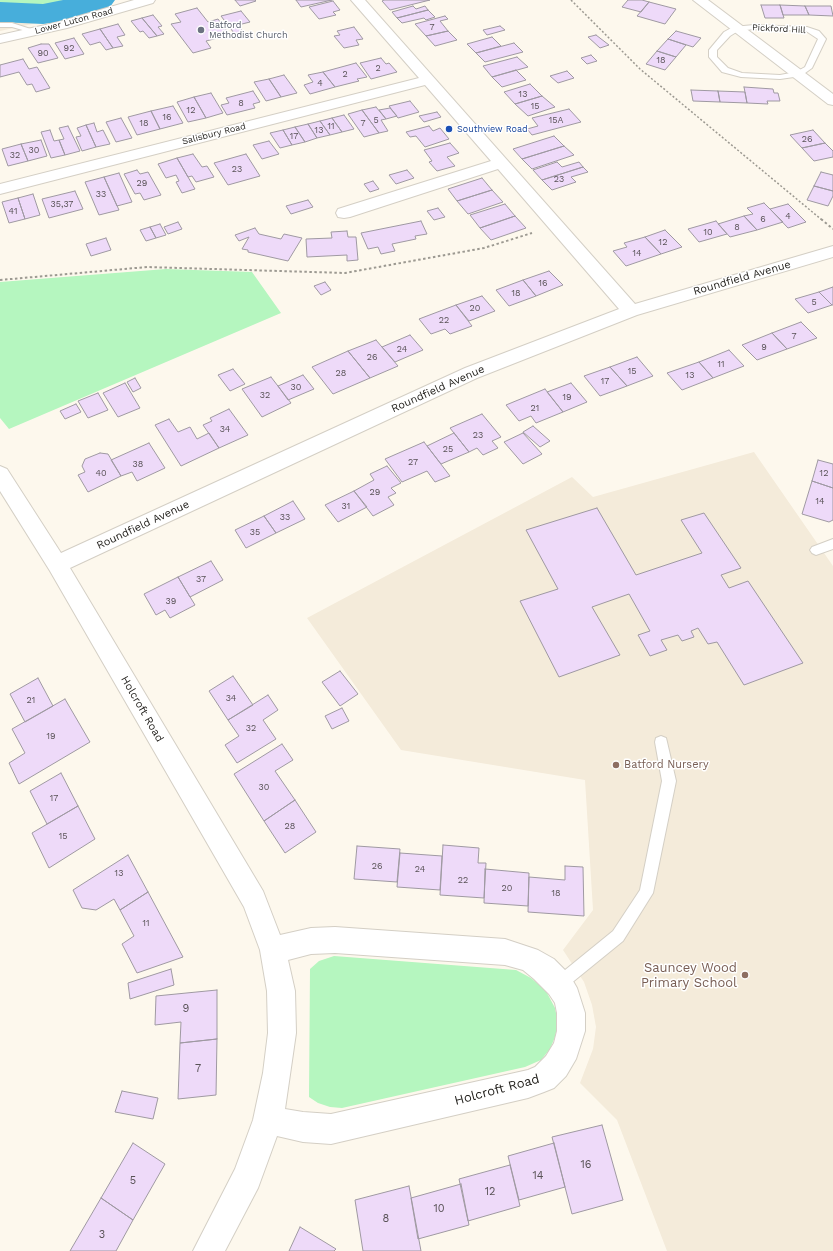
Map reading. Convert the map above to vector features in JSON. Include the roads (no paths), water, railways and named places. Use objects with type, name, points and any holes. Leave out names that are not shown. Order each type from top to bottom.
[{"type":"street","name":"Lower Luton Road","points":[[0,39],[62,25],[148,0]]},
{"type":"street","points":[[358,0],[630,311]]},
{"type":"street","name":"Pickford Hill","points":[[700,0],[736,29],[833,101]]},
{"type":"street","name":"Salisbury Road","points":[[0,189],[427,80]]},
{"type":"street","points":[[344,212],[501,163]]},
{"type":"street","name":"Roundfield Avenue","points":[[57,565],[471,373],[630,311],[833,251]]},
{"type":"street","name":"Holcroft Road","points":[[3,485],[57,565],[254,900],[273,950],[281,991],[282,1033],[277,1073],[268,1120],[247,1177],[208,1251]]},
{"type":"street","name":"Holcroft Road","points":[[268,1120],[303,1127],[331,1129],[528,1084],[544,1078],[556,1066],[566,1050],[572,1031],[571,1013],[567,998],[559,984],[544,969],[529,959],[505,952],[334,940],[312,941],[273,950]]},
{"type":"lane","points":[[0,25],[12,25],[33,32]]},
{"type":"lane","name":"Pickford Hill","points":[[754,27],[807,29],[822,39],[808,68],[798,74],[780,77],[741,75],[725,70],[713,57],[713,50],[727,34],[736,29],[754,27]]},
{"type":"lane","points":[[816,550],[833,544]]},
{"type":"lane","points":[[559,984],[618,936],[646,893],[669,781],[661,742]]},
{"type":"waterway","points":[[0,12],[43,14],[60,12],[98,0]]},
{"type":"place","name":"Batford Methodist Church","points":[[201,30]]},
{"type":"place","name":"Southview Road","points":[[449,129]]},
{"type":"place","name":"Batford Nursery","points":[[616,765]]},
{"type":"place","name":"Sauncey Wood Primary School","points":[[745,975]]}]
